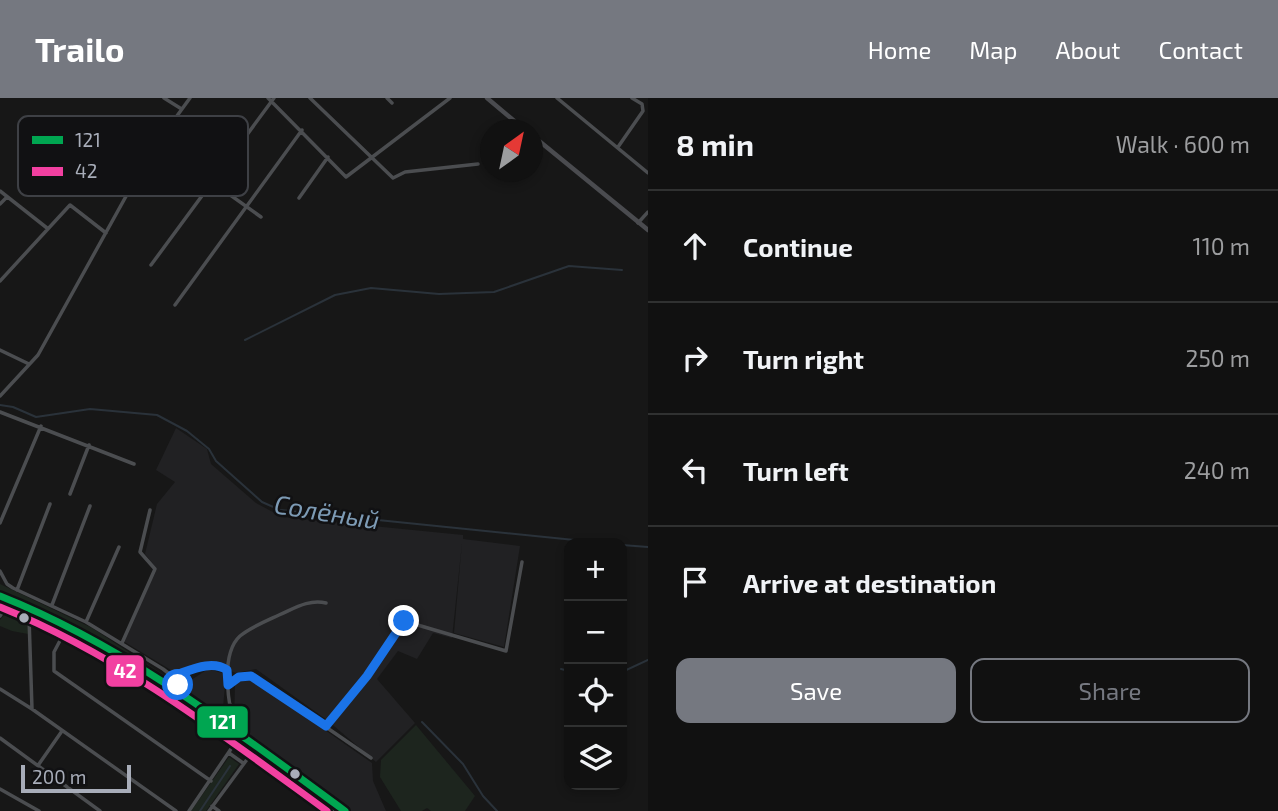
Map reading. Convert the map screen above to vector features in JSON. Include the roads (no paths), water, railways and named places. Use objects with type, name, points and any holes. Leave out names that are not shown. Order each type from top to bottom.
[{"type":"highway","points":[[0,596],[86,633],[185,698],[345,811]]},
{"type":"highway","points":[[2,606],[65,631],[144,678],[331,811]]},
{"type":"highway","points":[[212,717],[221,717],[230,706]]},
{"type":"highway","points":[[235,743],[237,734]]},
{"type":"street","points":[[164,98],[181,109]]},
{"type":"street","points":[[176,116],[190,98]]},
{"type":"street","points":[[310,98],[393,178],[405,172],[478,164]]},
{"type":"street","points":[[387,98],[392,103]]},
{"type":"street","points":[[248,131],[271,99],[346,177],[450,98]]},
{"type":"street","points":[[487,98],[512,119]]},
{"type":"street","points":[[557,98],[648,173]]},
{"type":"street","points":[[618,147],[643,111],[642,104],[632,98]]},
{"type":"street","points":[[175,305],[302,130]]},
{"type":"street","points":[[543,144],[648,230]]},
{"type":"street","points":[[299,198],[328,157]]},
{"type":"street","points":[[0,191],[47,228]]},
{"type":"street","points":[[0,396],[38,355],[126,196]]},
{"type":"street","points":[[151,265],[202,196]]},
{"type":"street","points":[[232,196],[261,217]]},
{"type":"street","points":[[0,204],[7,197]]},
{"type":"street","points":[[0,281],[69,205],[106,233]]},
{"type":"street","points":[[638,223],[648,212]]},
{"type":"street","points":[[0,350],[29,364]]},
{"type":"street","points":[[0,412],[89,444],[134,464]]},
{"type":"street","points":[[0,523],[41,426]]},
{"type":"street","points":[[70,494],[89,444]]},
{"type":"street","points":[[16,590],[50,504]]},
{"type":"street","points":[[51,605],[77,545],[90,506]]},
{"type":"street","points":[[121,643],[155,569],[140,552],[150,510]]},
{"type":"street","points":[[86,622],[119,547]]},
{"type":"street","points":[[326,726],[367,676],[404,621],[506,651],[522,562]]},
{"type":"street","points":[[0,571],[7,584],[16,590],[86,622],[172,676],[185,698]]},
{"type":"street","points":[[237,734],[230,706],[228,672],[232,649],[238,638],[258,625],[307,603],[326,603]]},
{"type":"street","points":[[0,616],[2,606]]},
{"type":"street","points":[[29,615],[32,709]]},
{"type":"street","points":[[65,631],[54,652],[54,671],[211,781]]},
{"type":"street","points":[[172,676],[205,666],[221,666],[228,672]]},
{"type":"street","points":[[228,685],[239,677],[251,676],[371,758]]},
{"type":"street","points":[[0,689],[176,811]]},
{"type":"street","points":[[39,764],[62,731]]},
{"type":"street","points":[[0,738],[100,811]]},
{"type":"street","points":[[189,811],[235,743]]},
{"type":"street","points":[[229,753],[243,763]]},
{"type":"street","points":[[209,811],[251,754]]},
{"type":"street","points":[[0,789],[39,811]]},
{"type":"street","points":[[212,806],[219,811]]},
{"type":"waterway","points":[[245,340],[335,295],[371,288],[439,294],[494,292],[569,266],[622,270]]},
{"type":"waterway","name":"Солёный","points":[[0,405],[13,407],[36,417],[90,409],[157,415],[187,431],[262,502],[280,510],[564,539]]},
{"type":"waterway","name":"Солёный","points":[[627,545],[648,547]]},
{"type":"waterway","points":[[627,670],[648,660]]},
{"type":"waterway","points":[[422,722],[463,764],[483,796],[497,811]]},
{"type":"waterway","points":[[200,811],[230,766]]}]
